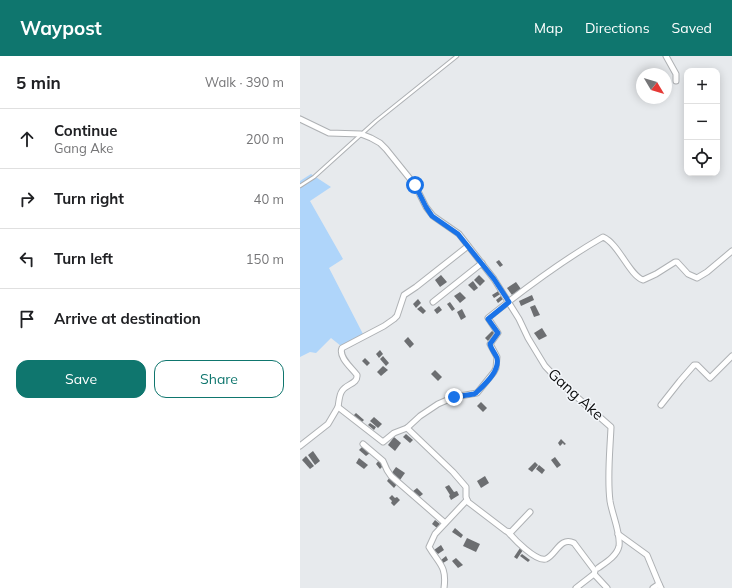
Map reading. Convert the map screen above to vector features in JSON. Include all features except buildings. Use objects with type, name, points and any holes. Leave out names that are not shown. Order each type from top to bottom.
[{"type":"street","points":[[666,56],[676,74],[676,81]]},
{"type":"street","name":"Gang Ake","points":[[300,119],[329,133],[361,134],[380,143],[386,148],[415,185],[432,216],[458,234],[482,262],[509,302],[545,366],[562,384],[611,427],[609,491],[610,503],[618,534]]},
{"type":"street","points":[[338,407],[381,442],[384,442],[394,433],[407,428],[420,416],[438,404],[454,397],[476,393],[494,372],[497,363],[497,357],[490,344],[498,333],[488,319],[558,266],[603,237],[607,239],[617,250],[636,276],[643,280],[677,262],[688,274],[697,278],[707,272],[732,251]]},
{"type":"street","points":[[300,446],[328,424],[338,407],[341,392],[345,387],[356,381],[357,375],[342,356],[342,348],[384,326],[394,319],[397,316],[404,295],[468,246]]},
{"type":"street","points":[[433,302],[482,262]]},
{"type":"street","points":[[661,405],[683,376],[694,365],[697,365],[710,378],[732,356]]},
{"type":"street","points":[[407,428],[453,472],[466,487],[467,500],[487,518],[508,532],[520,545],[541,559],[547,558],[563,542],[572,542],[595,571],[594,574],[607,588]]},
{"type":"street","points":[[363,444],[383,461],[391,476],[445,523]]},
{"type":"street","points":[[444,588],[444,567],[429,547],[435,534],[467,500]]},
{"type":"street","points":[[508,532],[515,529],[530,512]]},
{"type":"street","points":[[598,568],[616,552],[619,547],[618,534]]},
{"type":"street","points":[[618,534],[647,555],[660,586],[653,588]]},
{"type":"street","points":[[576,588],[594,574]]},
{"type":"lane","points":[[300,186],[314,177],[376,121],[457,56]]},
{"type":"shaded area","points":[[311,174],[331,187],[310,201],[343,259],[329,268],[363,334],[341,346],[331,338],[316,353],[310,352],[300,357],[300,181]]},
{"type":"route","points":[[415,185],[432,216],[458,234],[494,279],[509,302],[488,318],[488,320],[498,331],[498,335],[490,344],[497,357],[494,372],[476,393],[454,397]]}]
